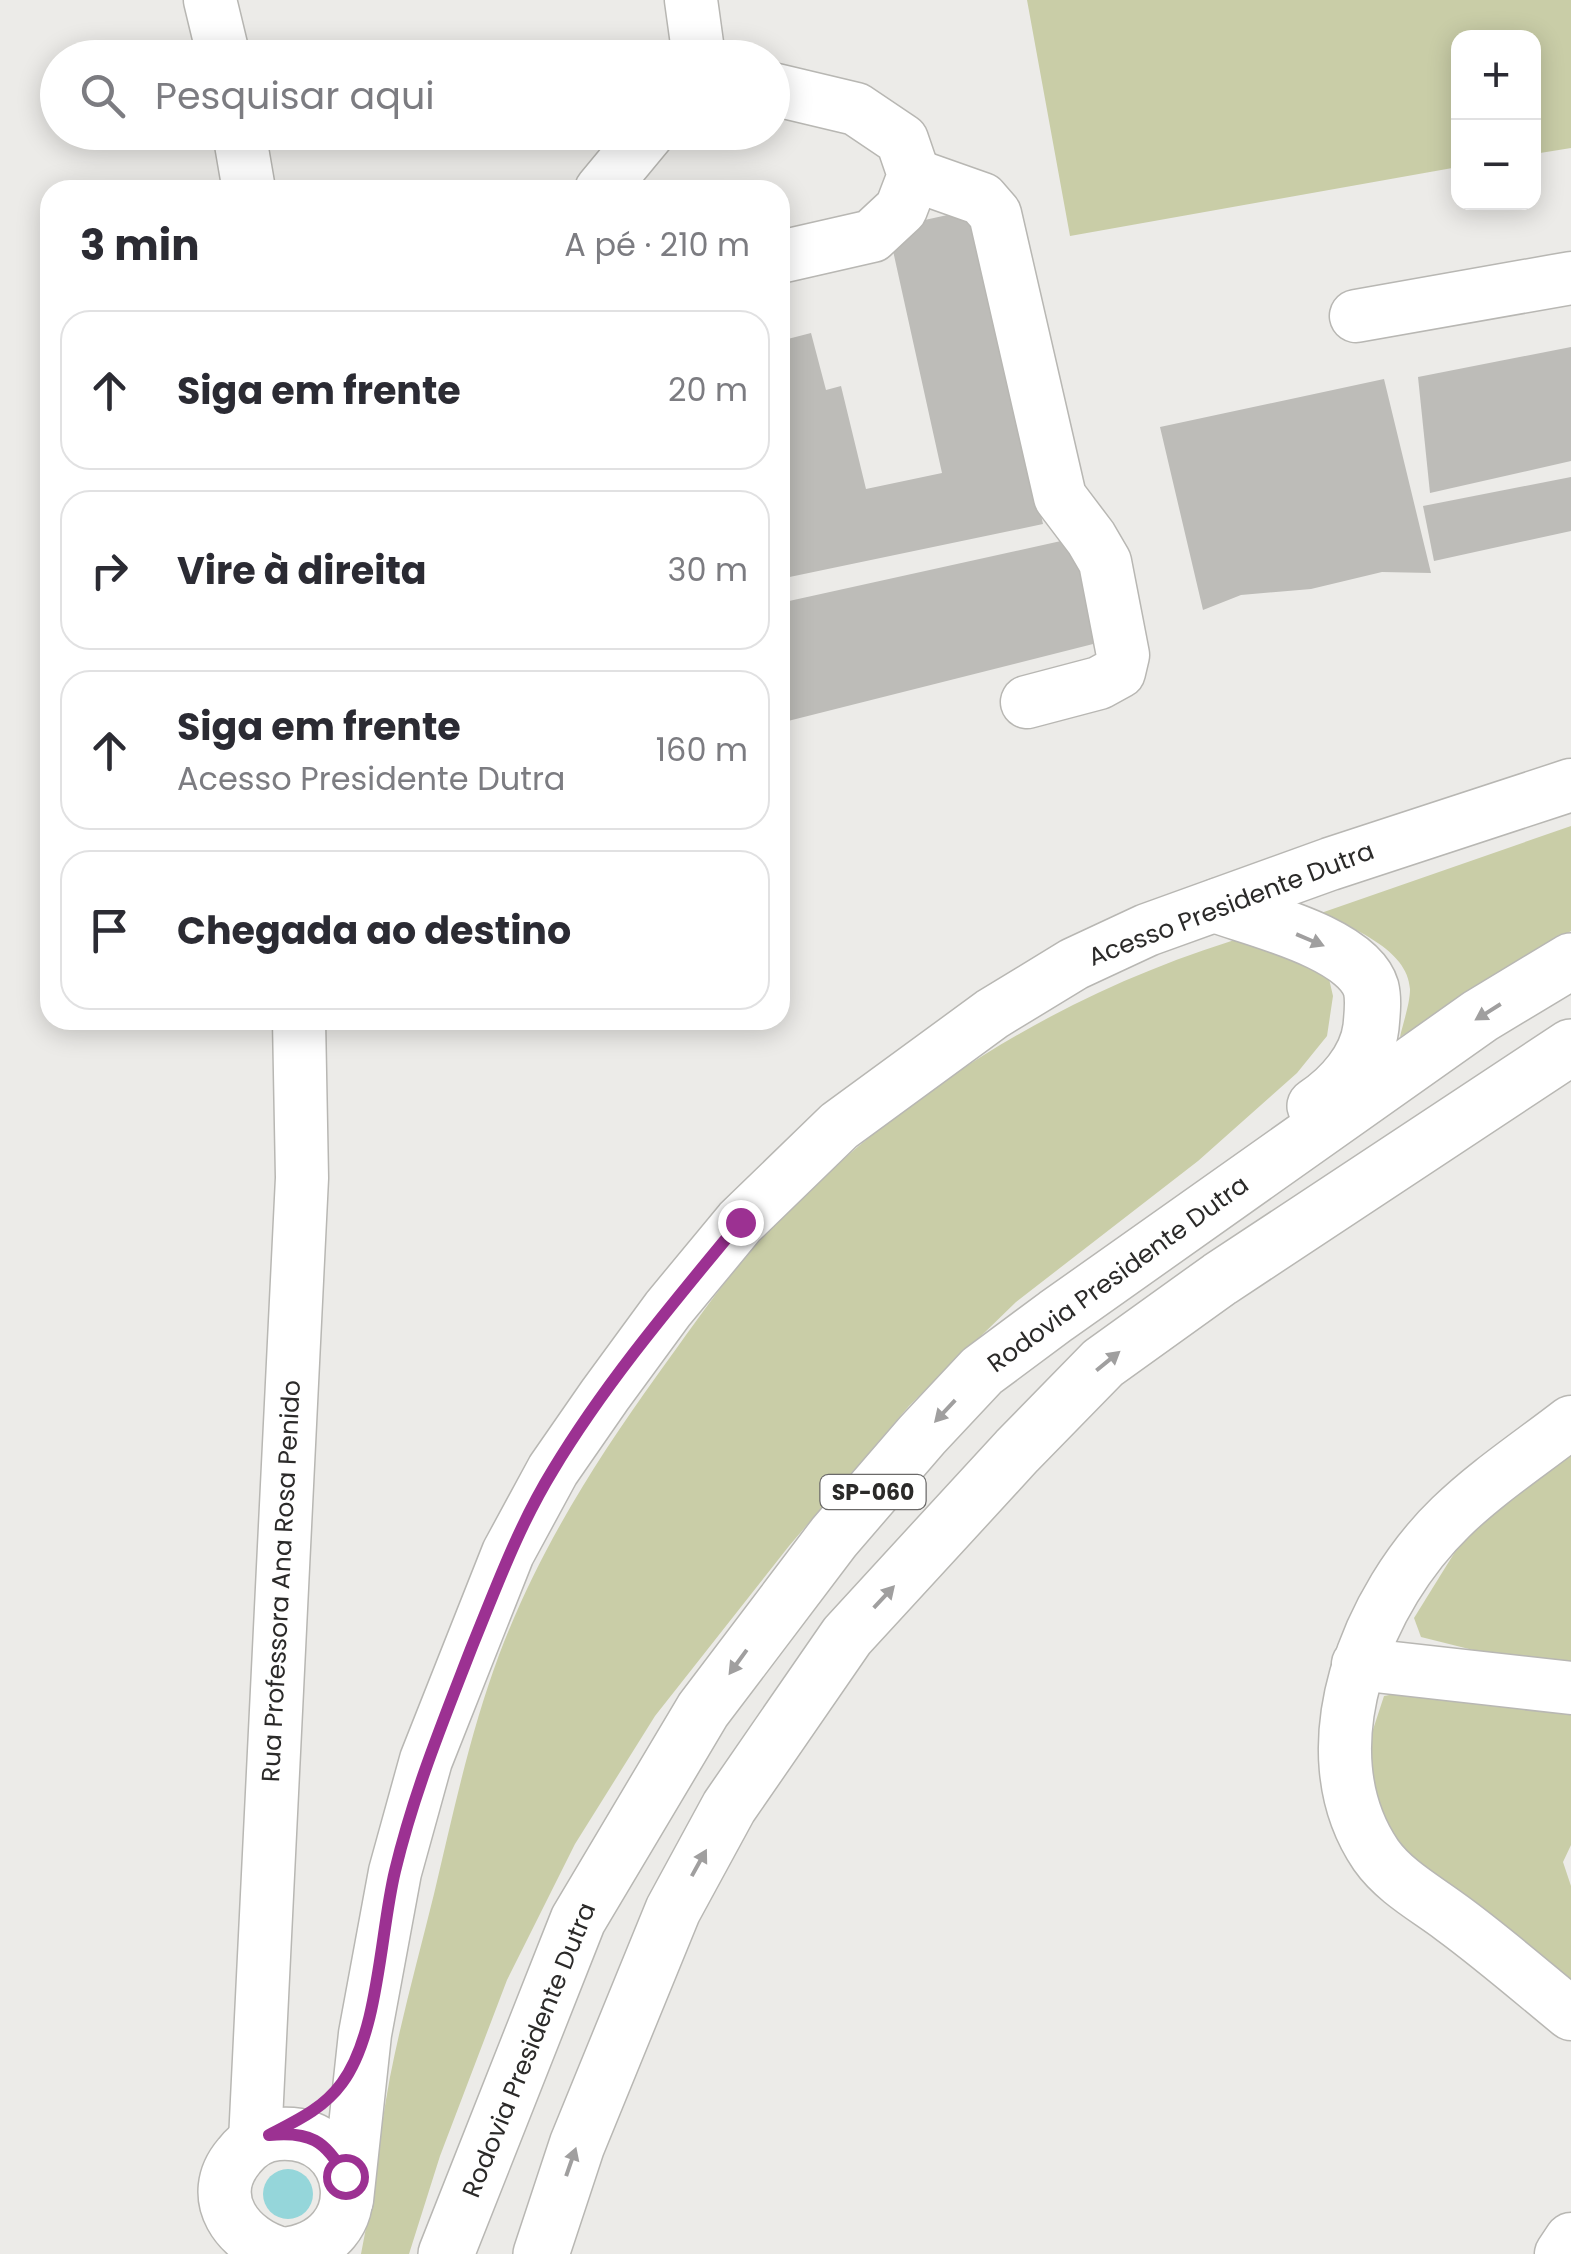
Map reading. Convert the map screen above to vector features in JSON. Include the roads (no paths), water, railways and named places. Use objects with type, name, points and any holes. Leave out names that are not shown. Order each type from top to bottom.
[{"type":"highway","points":[[1118,1272],[1230,1161],[1335,1092],[1359,1061],[1370,1034],[1371,989],[1362,970],[1311,939],[1219,906]]},
{"type":"highway","name":"Rodovia Presidente Dutra","points":[[446,2254],[578,1920],[704,1710],[834,1538],[982,1372],[1480,1016],[1571,961]]},
{"type":"highway","name":"SP-060","points":[[540,2254],[577,2146],[673,1910],[729,1807],[847,1636],[1017,1450],[1103,1363],[1220,1278],[1571,1048]]},
{"type":"street","points":[[210,0],[220,40]]},
{"type":"street","points":[[691,0],[697,40]]},
{"type":"street","points":[[790,93],[856,109],[902,140],[914,175],[901,208],[872,236],[790,255]]},
{"type":"street","points":[[242,150],[247,180]]},
{"type":"street","points":[[609,180],[634,150]]},
{"type":"street","points":[[914,175],[982,199],[995,214],[1060,497],[1105,562],[1124,654],[1119,672],[1099,684],[1027,702]]},
{"type":"street","points":[[1356,316],[1571,278]]},
{"type":"street","name":"Acesso Presidente Dutra","points":[[365,2034],[394,1872],[426,1760],[508,1553],[553,1470],[668,1309],[740,1222],[839,1126],[992,1014],[1074,964],[1147,930],[1330,864],[1571,786]]},
{"type":"street","name":"Rua Professora Ana Rosa Penido","points":[[262,2138],[258,2018],[302,1178],[299,1030]]},
{"type":"street","points":[[1571,1422],[1450,1517],[1390,1596],[1358,1664],[1347,1712],[1346,1754],[1360,1826],[1378,1857],[1404,1883],[1571,2014]]},
{"type":"street","points":[[1358,1664],[1571,1688]]},
{"type":"street","points":[[230,2229],[227,2180],[236,2158],[262,2138],[310,2114],[334,2093],[365,2034]]},
{"type":"street","points":[[334,2228],[365,2034]]},
{"type":"street","points":[[230,2229],[234,2224],[246,2238],[283,2254],[303,2252],[322,2244],[334,2228],[345,2176],[334,2155],[316,2140],[293,2133],[262,2138]]},
{"type":"street","points":[[1562,2254],[1571,2239]]},
{"type":"water","points":[[288,2169],[305,2177],[313,2194],[305,2211],[288,2219],[271,2211],[263,2194],[271,2177]]}]
